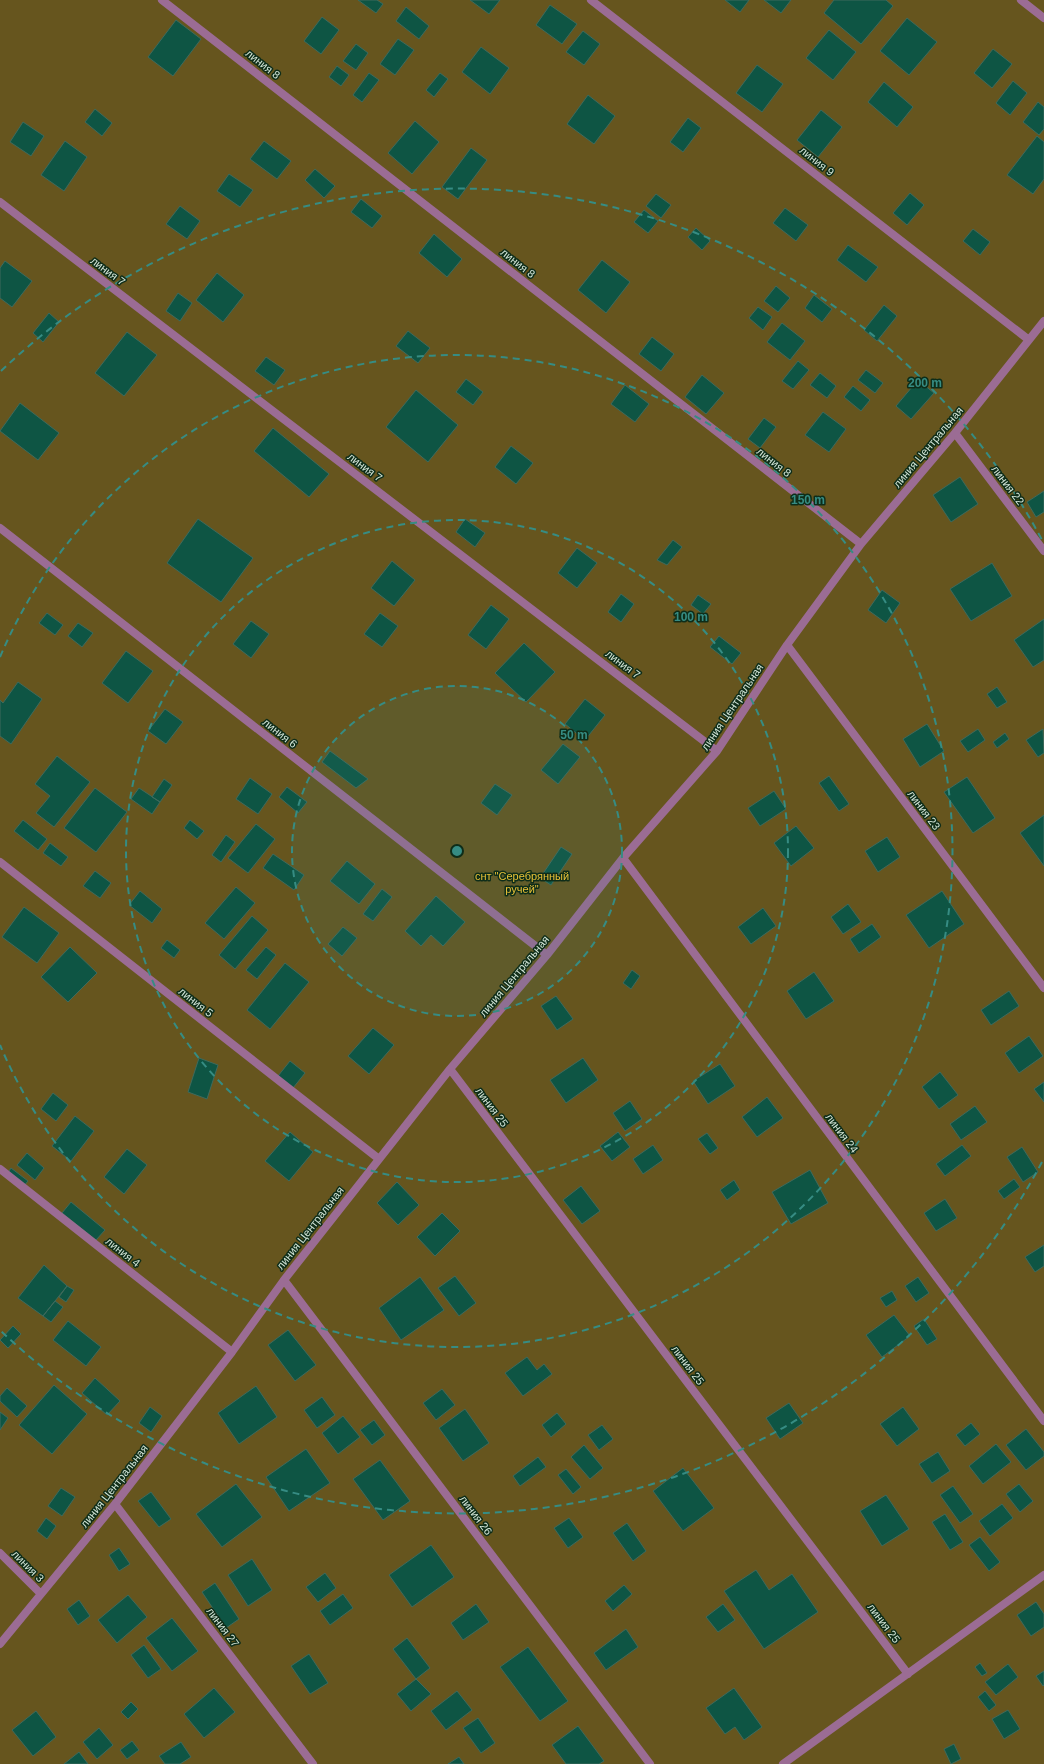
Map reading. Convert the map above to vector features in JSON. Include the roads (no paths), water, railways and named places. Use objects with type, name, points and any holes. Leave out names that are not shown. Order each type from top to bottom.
[{"type":"street","name":"линия 8","points":[[162,0],[861,544]]},
{"type":"street","name":"линия 9","points":[[591,0],[1029,340]]},
{"type":"street","points":[[1021,0],[1044,18]]},
{"type":"street","name":"линия 7","points":[[0,202],[717,750]]},
{"type":"street","name":"линия Центральная","points":[[0,1644],[115,1504],[232,1352],[284,1280],[450,1070],[547,955],[623,858],[717,750],[787,645],[861,544],[955,432],[1044,321]]},
{"type":"street","name":"линия 22","points":[[955,432],[1044,551]]},
{"type":"street","name":"линия 6","points":[[0,528],[547,955]]},
{"type":"street","name":"линия 23","points":[[787,645],[1044,988]]},
{"type":"street","name":"линия 24","points":[[623,858],[1044,1421]]},
{"type":"street","name":"линия 5","points":[[0,862],[379,1159]]},
{"type":"street","name":"линия 25","points":[[450,1070],[908,1674]]},
{"type":"street","name":"линия 4","points":[[0,1169],[232,1352]]},
{"type":"street","name":"линия 26","points":[[284,1280],[650,1764]]},
{"type":"street","name":"линия 27","points":[[115,1504],[313,1764]]},
{"type":"street","name":"линия 3","points":[[0,1553],[41,1594]]},
{"type":"street","points":[[783,1764],[1044,1574]]},
{"type":"park label","name":"снт \"Серебрянный ручей\"","points":[[522,882]]}]
